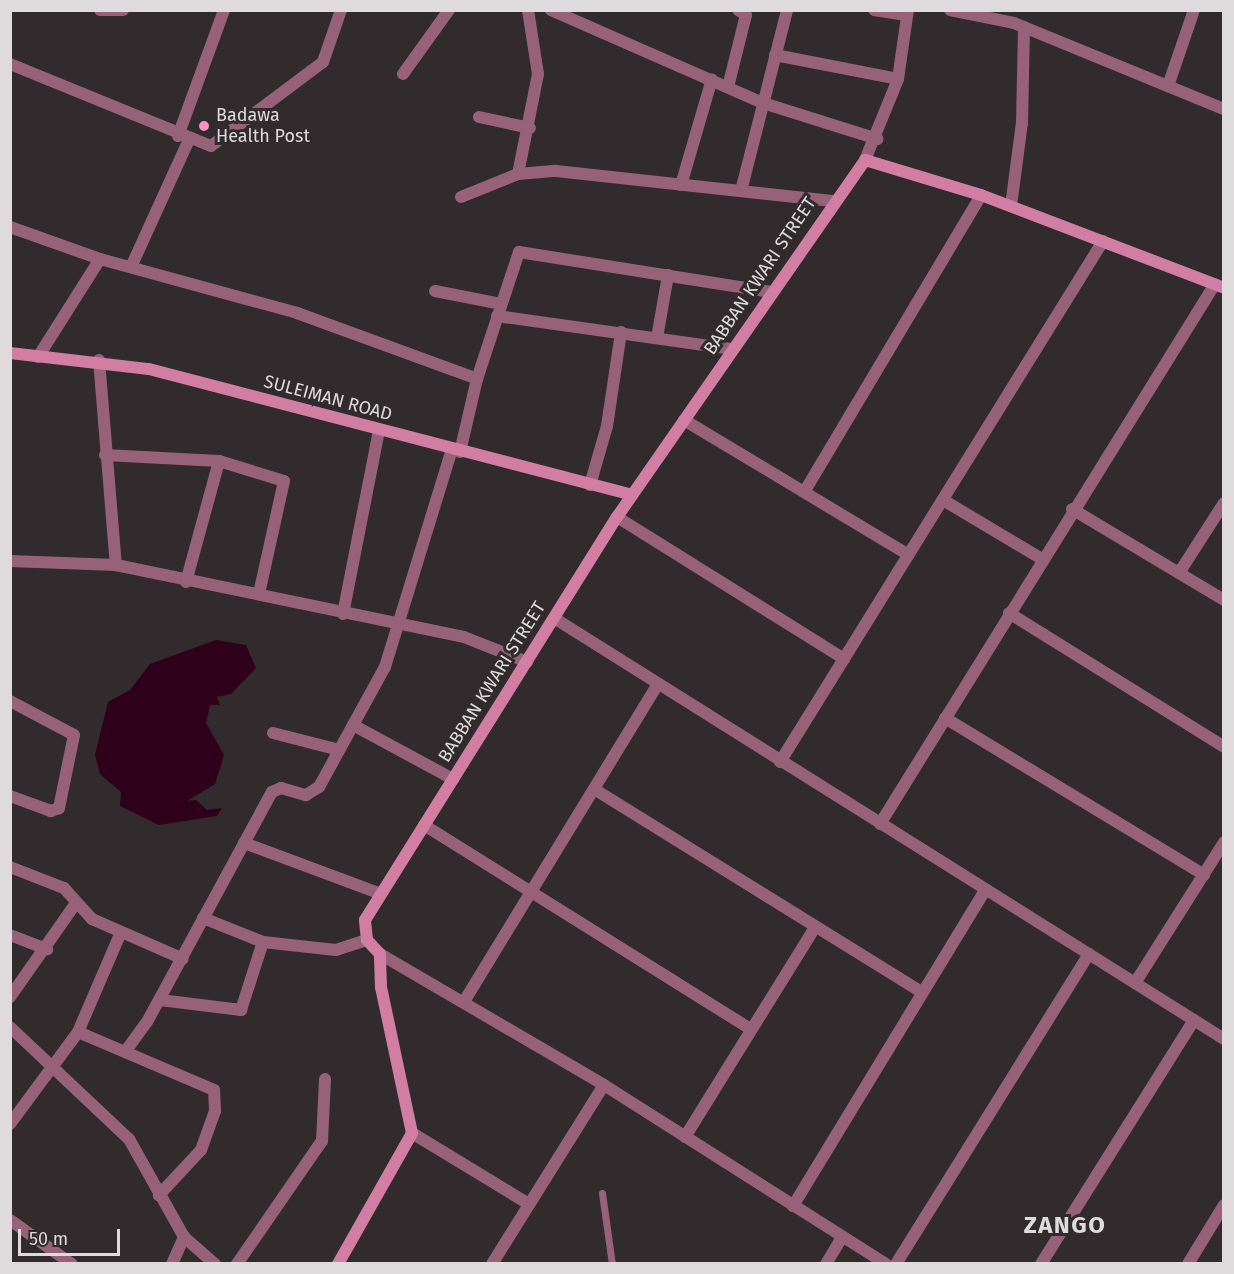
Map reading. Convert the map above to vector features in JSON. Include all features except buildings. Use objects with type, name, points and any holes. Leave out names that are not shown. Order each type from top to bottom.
[{"type":"street","points":[[100,10],[123,10]]},
{"type":"street","points":[[131,267],[183,138],[224,10]]},
{"type":"street","points":[[10,64],[183,138],[211,146],[323,62],[341,10]]},
{"type":"street","points":[[403,74],[448,10]]},
{"type":"street","points":[[518,174],[530,128],[538,74],[528,10]]},
{"type":"street","points":[[551,10],[763,103],[877,139]]},
{"type":"street","points":[[728,87],[747,15],[738,10]]},
{"type":"street","points":[[741,191],[787,10]]},
{"type":"street","points":[[873,10],[908,13],[898,78],[877,139],[865,160],[981,195],[1219,286],[1072,509],[880,824]]},
{"type":"street","points":[[950,10],[1024,27],[1224,109]]},
{"type":"street","points":[[1168,86],[1194,10]]},
{"type":"street","points":[[1011,206],[1022,123],[1024,27]]},
{"type":"street","points":[[775,55],[898,78]]},
{"type":"street","points":[[681,185],[712,80]]},
{"type":"street","points":[[479,117],[530,128]]},
{"type":"street","name":"BABBAN KWARI STREET","points":[[367,940],[365,920],[617,517],[832,201],[865,160]]},
{"type":"street","points":[[461,197],[518,174],[556,171],[832,201]]},
{"type":"street","points":[[806,489],[981,195]]},
{"type":"street","points":[[10,227],[100,259],[288,310],[477,379]]},
{"type":"street","points":[[780,762],[1103,241]]},
{"type":"street","points":[[125,1052],[160,1000],[272,792],[281,788],[313,793],[354,725],[385,667],[394,626],[456,451],[517,256],[525,250],[771,292]]},
{"type":"street","points":[[38,357],[100,259]]},
{"type":"street","points":[[657,338],[668,275]]},
{"type":"street","points":[[435,291],[499,310],[731,349]]},
{"type":"street","points":[[590,485],[607,426],[621,332]]},
{"type":"street","name":"SULEIMAN ROAD","points":[[10,353],[99,360],[632,495]]},
{"type":"street","points":[[99,360],[105,455],[116,565]]},
{"type":"street","points":[[684,420],[806,489],[909,555]]},
{"type":"street","points":[[343,614],[379,430]]},
{"type":"street","points":[[105,455],[219,461],[284,481],[259,594]]},
{"type":"street","points":[[186,582],[219,461]]},
{"type":"street","points":[[943,500],[1042,559]]},
{"type":"street","points":[[1179,573],[1224,503]]},
{"type":"street","points":[[1072,509],[1224,600]]},
{"type":"street","points":[[617,517],[844,660]]},
{"type":"street","points":[[10,561],[116,565],[186,582],[259,594],[394,626],[464,638],[527,662]]},
{"type":"street","points":[[1009,613],[1224,747]]},
{"type":"street","points":[[554,618],[657,686],[880,824],[984,893],[1089,954],[1224,1039]]},
{"type":"street","points":[[465,1000],[657,686]]},
{"type":"street","points":[[10,700],[74,735],[59,808],[51,811],[10,796]]},
{"type":"street","points":[[945,718],[1204,875]]},
{"type":"street","points":[[354,725],[453,779]]},
{"type":"street","points":[[273,733],[339,750]]},
{"type":"street","points":[[594,789],[922,992]]},
{"type":"street","points":[[424,825],[750,1029]]},
{"type":"street","points":[[244,843],[381,894]]},
{"type":"street","points":[[1135,984],[1224,843]]},
{"type":"street","points":[[10,867],[64,888],[92,919],[183,959]]},
{"type":"street","points":[[793,1206],[984,893]]},
{"type":"street","points":[[10,997],[47,949],[76,903]]},
{"type":"street","points":[[203,918],[263,942],[336,950],[367,940],[380,954],[465,1000],[886,1263]]},
{"type":"street","points":[[685,1137],[815,927]]},
{"type":"street","points":[[10,1124],[78,1032],[121,932]]},
{"type":"street","points":[[10,935],[47,949]]},
{"type":"street","points":[[160,1000],[241,1010],[263,942]]},
{"type":"street","points":[[338,1263],[412,1133],[381,987],[380,954]]},
{"type":"street","points":[[896,1263],[1089,954]]},
{"type":"street","points":[[1041,1263],[1194,1020]]},
{"type":"street","points":[[10,1028],[51,1069],[129,1139],[184,1237],[215,1263]]},
{"type":"street","points":[[78,1032],[214,1090],[215,1111],[201,1150],[159,1195]]},
{"type":"street","points":[[237,1263],[322,1141],[325,1079]]},
{"type":"street","points":[[492,1263],[604,1085]]},
{"type":"street","points":[[412,1133],[529,1204]]},
{"type":"street","points":[[1188,1263],[1224,1205]]},
{"type":"street","points":[[10,1220],[72,1263]]},
{"type":"street","points":[[172,1263],[184,1237]]},
{"type":"street","points":[[826,1263],[842,1237]]},
{"type":"lane","points":[[602,1193],[612,1263]]},
{"type":"shaded area","points":[[216,640],[246,645],[256,668],[231,694],[217,697],[220,705],[210,705],[206,723],[224,755],[215,784],[187,801],[196,800],[207,810],[222,808],[217,816],[159,825],[120,806],[121,792],[100,774],[95,755],[108,702],[130,690],[150,664]]},
{"type":"place","name":"Badawa Health Post","points":[[204,126]]},
{"type":"district","name":"ZANGO","points":[[1065,1226]]}]
